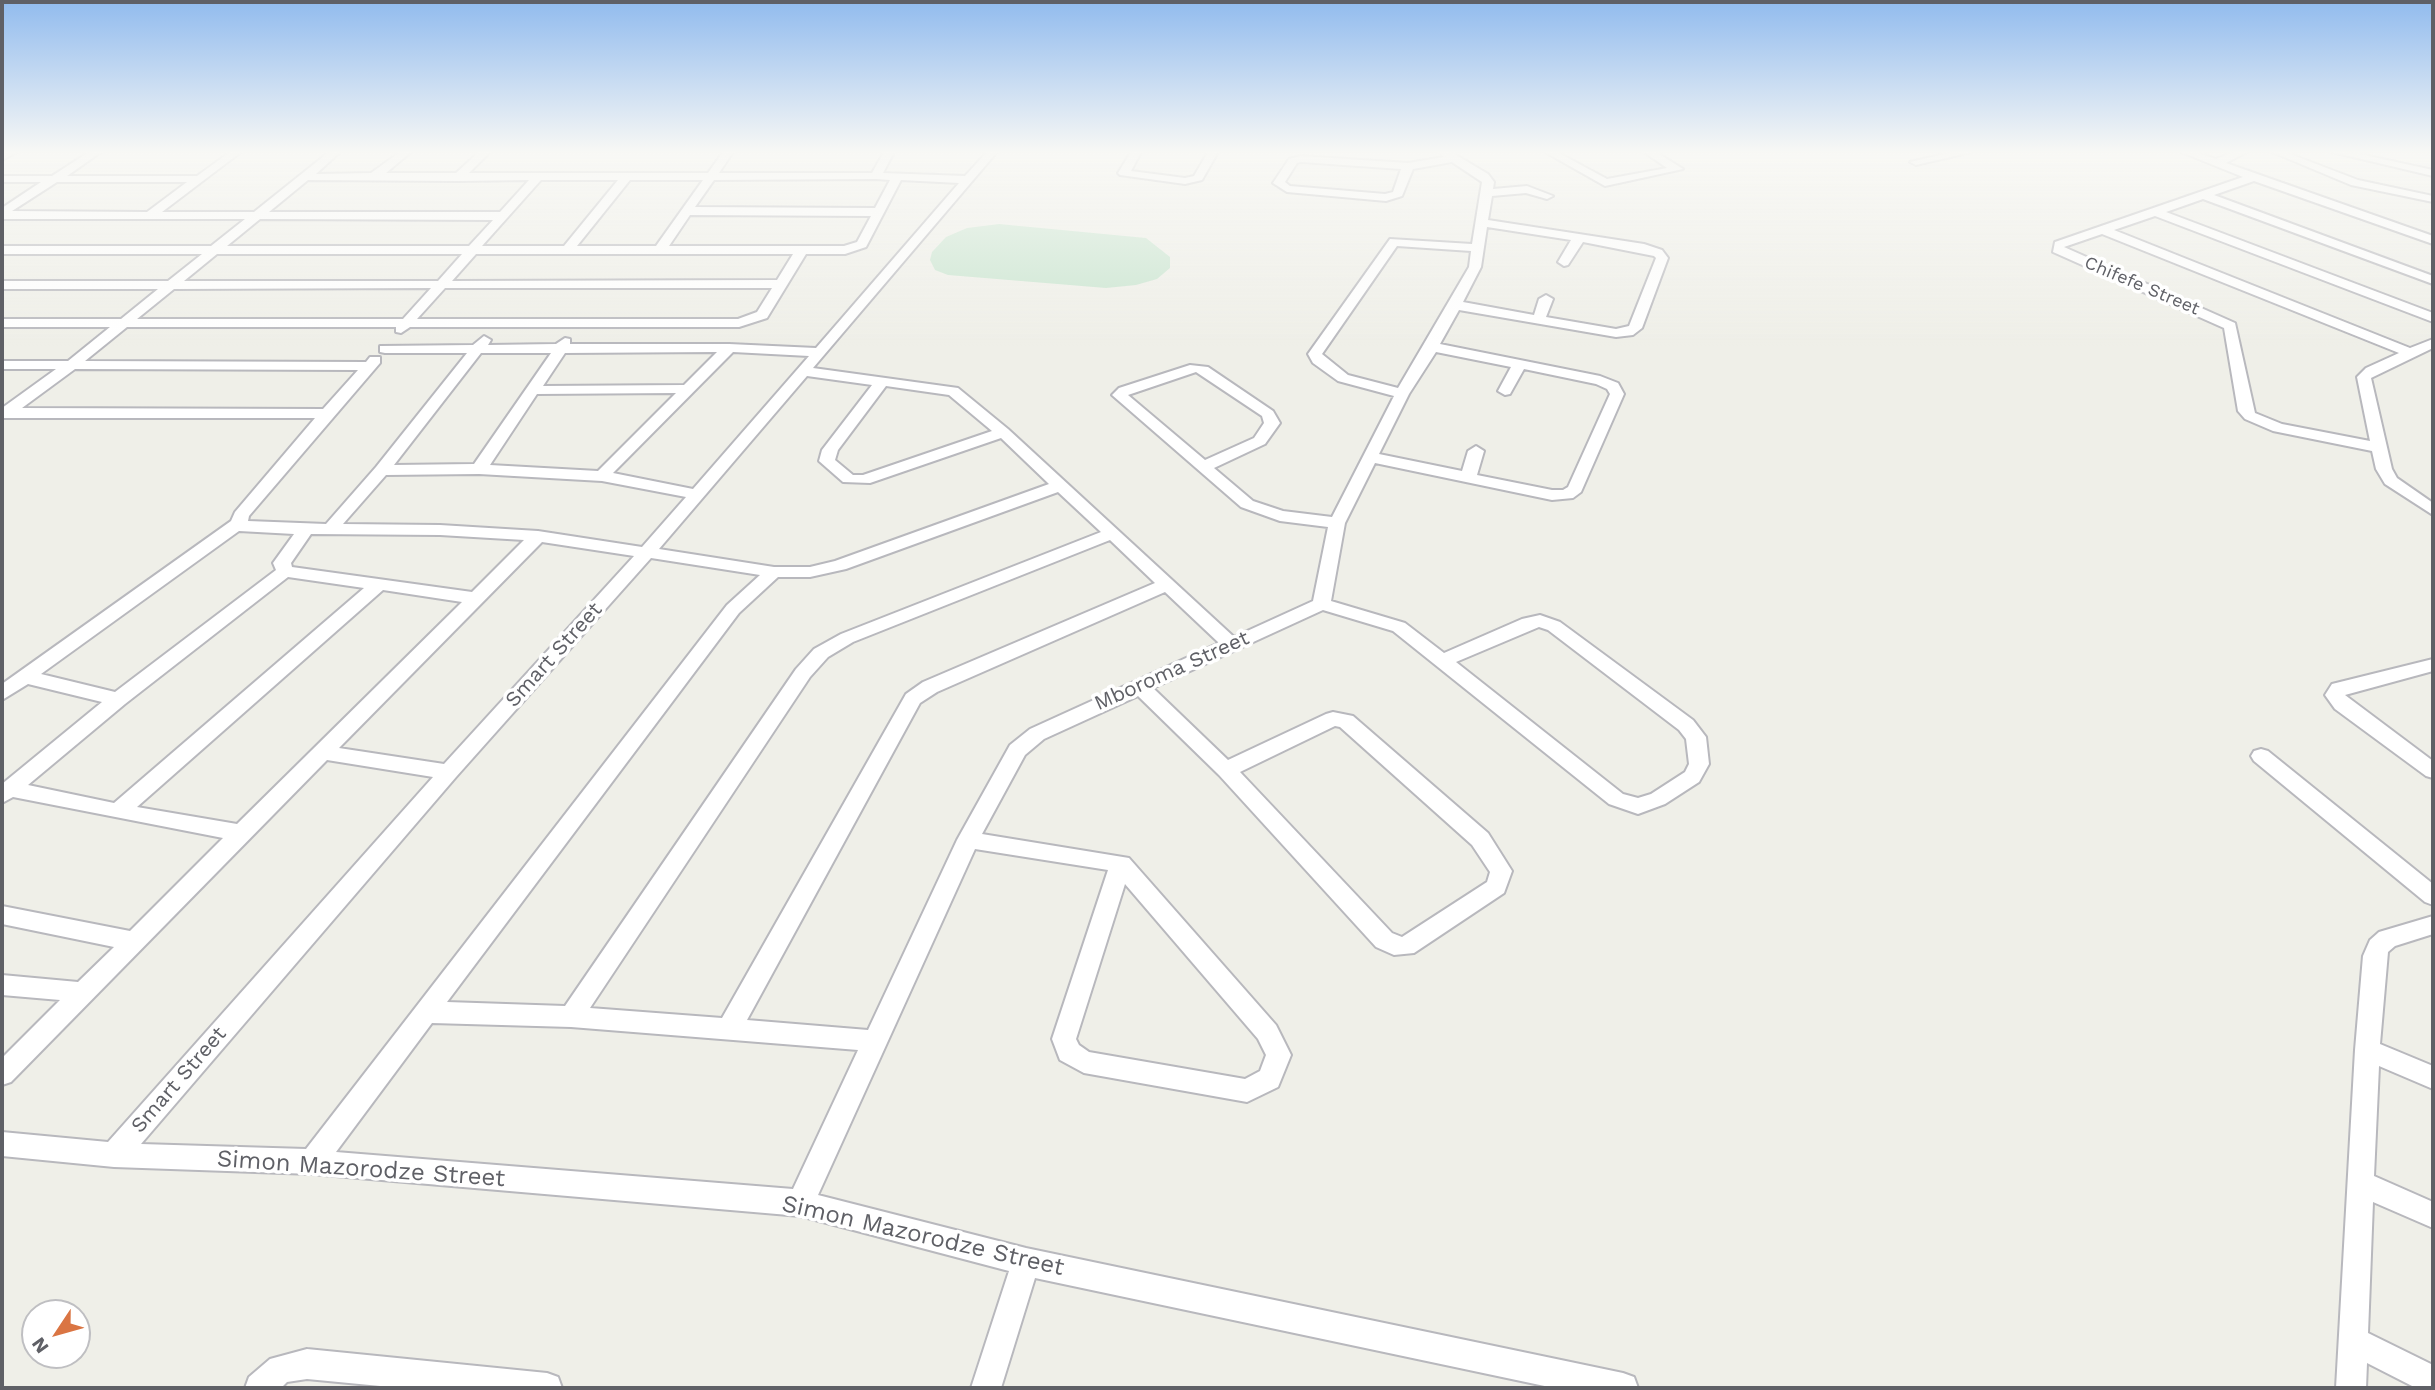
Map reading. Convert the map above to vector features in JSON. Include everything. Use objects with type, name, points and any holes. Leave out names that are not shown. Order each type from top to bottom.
[{"type":"street","points":[[3,413],[73,364],[255,217]]},
{"type":"street","points":[[2,694],[239,523],[240,515],[500,217]]},
{"type":"street","points":[[567,250],[594,217]]},
{"type":"street","points":[[662,247],[685,217]]},
{"type":"street","points":[[2,250],[567,250],[662,247],[801,251],[856,247],[862,244],[876,217]]},
{"type":"street","name":"Smart Street","points":[[114,1155],[449,772],[648,551],[694,494],[936,217]]},
{"type":"street","points":[[1443,661],[1528,623],[1541,621],[1554,626],[1686,725],[1696,737],[1699,764],[1692,777],[1658,799],[1637,806],[1616,799],[1443,661],[1387,621],[1321,604],[1337,523],[1402,394],[1432,347],[1475,267],[1484,217]]},
{"type":"street","name":"Chifefe Street","points":[[2142,217],[2059,245],[2057,248],[2230,326],[2245,411],[2250,416],[2278,428],[2380,448]]},
{"type":"street","points":[[2169,217],[2433,318]]},
{"type":"street","points":[[2263,217],[2433,280]]},
{"type":"street","points":[[2367,217],[2433,240]]},
{"type":"street","points":[[1454,305],[1616,333],[1635,328],[1662,258],[1658,253],[1644,248],[1483,223]]},
{"type":"street","points":[[2103,230],[2410,353]]},
{"type":"street","points":[[1564,262],[1578,238]]},
{"type":"street","points":[[1402,394],[1343,378],[1318,360],[1315,354],[1394,242],[1479,248]]},
{"type":"street","points":[[2,323],[739,323],[755,319],[765,310],[801,251]]},
{"type":"street","points":[[2,285],[781,284]]},
{"type":"street","points":[[1539,318],[1546,299]]},
{"type":"street","points":[[685,348],[700,324]]},
{"type":"street","points":[[330,529],[382,470],[495,325]]},
{"type":"street","points":[[479,468],[577,325]]},
{"type":"street","points":[[2433,342],[2364,377],[2380,448],[2391,481],[2433,510]]},
{"type":"street","points":[[1371,457],[1552,495],[1567,495],[1575,489],[1617,394],[1613,386],[1600,380],[1432,347]]},
{"type":"street","points":[[603,476],[685,389],[729,348]]},
{"type":"street","points":[[385,349],[729,348],[820,352]]},
{"type":"street","points":[[2,365],[369,366]]},
{"type":"street","points":[[1505,391],[1519,365]]},
{"type":"street","points":[[1205,466],[1260,441],[1272,423],[1268,414],[1203,370],[1195,368],[1124,391],[1119,396],[1247,504],[1261,511],[1337,523]]},
{"type":"street","points":[[803,371],[953,391],[1003,432],[1231,644]]},
{"type":"street","points":[[883,380],[830,450],[827,461],[849,479],[864,480],[1003,432]]},
{"type":"street","points":[[531,390],[685,389]]},
{"type":"street","points":[[3,413],[327,414]]},
{"type":"street","points":[[1469,476],[1476,451]]},
{"type":"street","points":[[382,470],[479,468],[603,476],[694,494]]},
{"type":"street","points":[[239,523],[246,528],[538,537],[648,551],[774,572],[810,572],[840,565],[1061,485]]},
{"type":"street","points":[[285,571],[282,563],[306,529]]},
{"type":"street","points":[[571,1017],[803,673],[821,653],[846,638],[1113,533]]},
{"type":"street","points":[[2,1074],[320,752],[538,537]]},
{"type":"street","points":[[6,792],[118,699],[285,571],[477,598]]},
{"type":"street","points":[[312,1162],[733,609],[774,572]]},
{"type":"street","points":[[728,1031],[913,699],[930,687],[1169,584]]},
{"type":"street","points":[[118,812],[377,586]]},
{"type":"street","name":"Mboroma Street","points":[[800,1203],[968,840],[1017,750],[1037,734],[1321,604]]},
{"type":"street","points":[[2431,668],[2339,689],[2335,695],[2342,704],[2433,771]]},
{"type":"street","points":[[25,677],[118,699]]},
{"type":"street","points":[[1139,686],[1226,770],[1384,940],[1394,946],[1406,946],[1496,887],[1501,871],[1480,839],[1346,721],[1333,719],[1226,770]]},
{"type":"street","points":[[320,752],[449,772]]},
{"type":"street","points":[[2261,756],[2433,896]]},
{"type":"street","points":[[6,792],[240,833]]},
{"type":"street","points":[[968,840],[1121,864],[1267,1032],[1279,1055],[1269,1079],[1247,1091],[1084,1062],[1069,1052],[1064,1039],[1121,864]]},
{"type":"street","points":[[2,915],[134,941]]},
{"type":"street","points":[[2351,1388],[2367,1050],[2378,947],[2387,939],[2433,925]]},
{"type":"street","points":[[2,985],[82,992]]},
{"type":"street","points":[[424,1012],[571,1017],[873,1041]]},
{"type":"street","points":[[2367,1050],[2433,1078]]},
{"type":"street","name":"Simon Mazorodze Street","points":[[2,1144],[114,1155],[312,1162],[800,1203],[1026,1262],[1561,1382],[1623,1388]]},
{"type":"street","points":[[2361,1183],[2433,1215]]},
{"type":"street","points":[[986,1388],[1026,1262]]},
{"type":"street","points":[[2354,1341],[2433,1381]]},
{"type":"street","points":[[260,1388],[280,1369],[307,1364],[529,1387]]},
{"type":"green space","points":[[999,224],[1146,238],[1170,257],[1170,268],[1157,279],[1136,285],[1106,288],[948,275],[935,270],[930,260],[932,252],[946,237],[967,228]]}]
